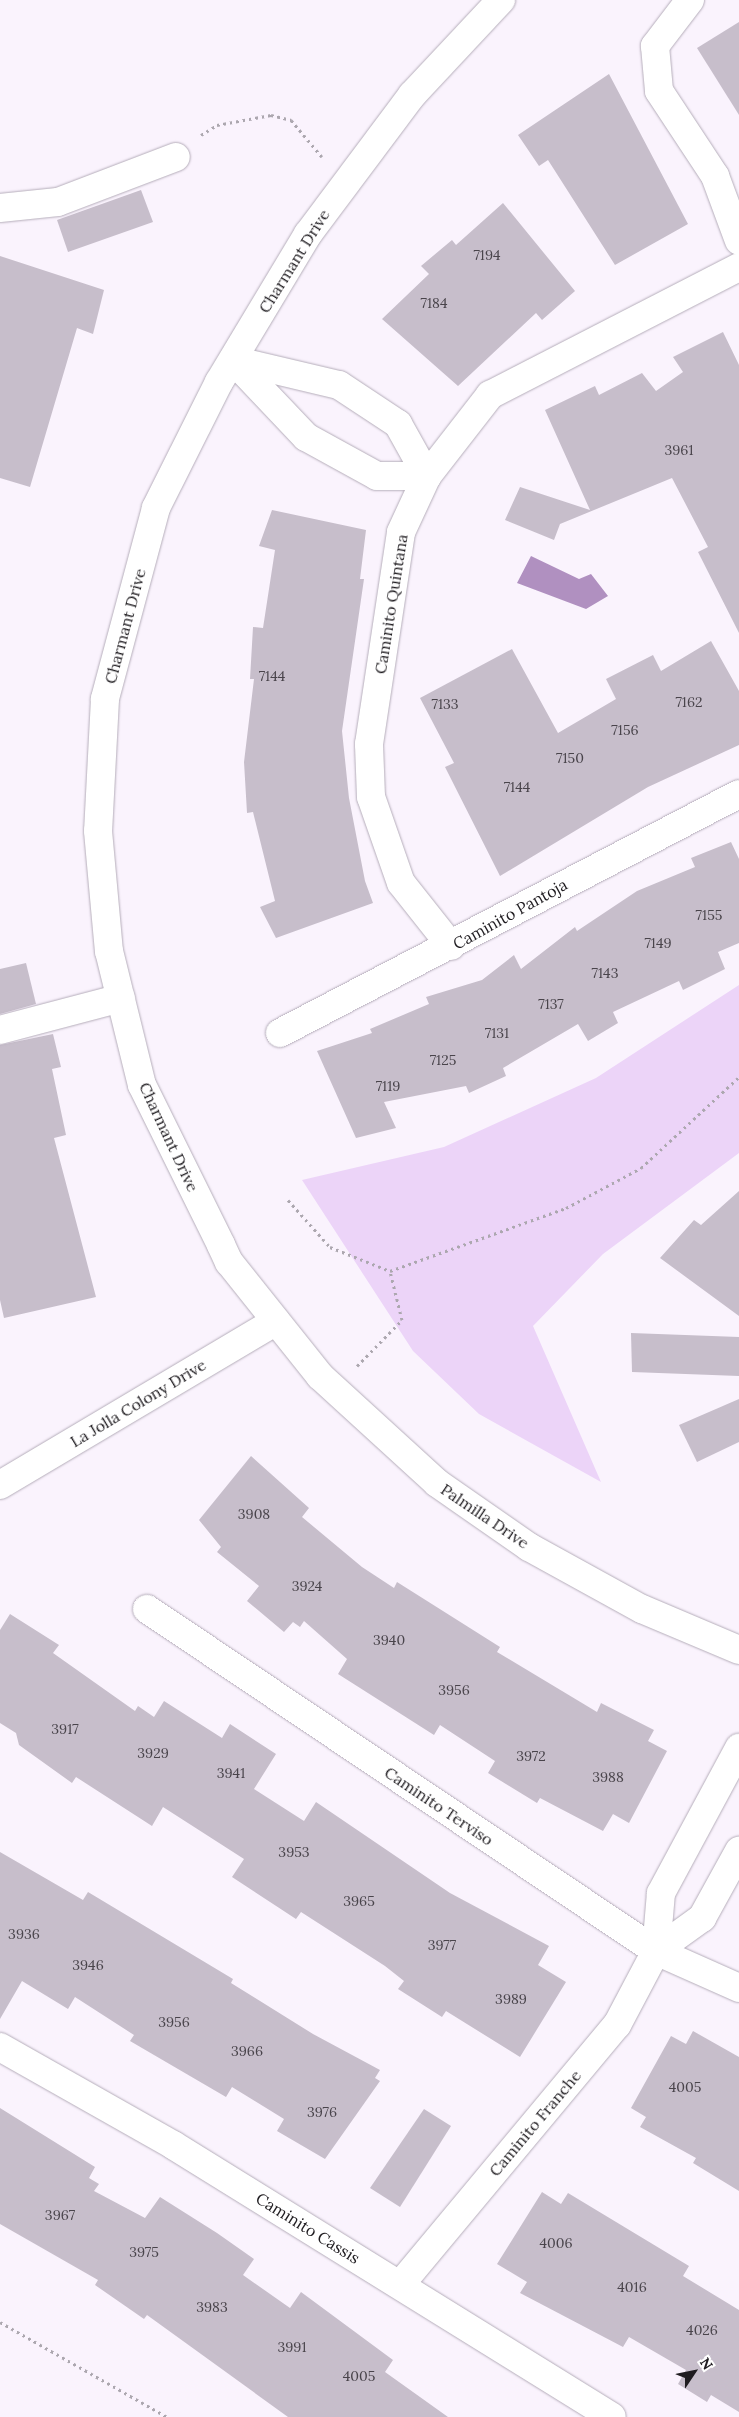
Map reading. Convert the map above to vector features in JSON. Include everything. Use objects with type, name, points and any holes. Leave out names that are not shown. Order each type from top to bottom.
[{"type":"street","name":"Charmant Drive","points":[[276,1321],[229,1262],[142,1085],[110,951],[98,831],[105,699],[156,508],[233,360],[308,234],[348,180],[412,95],[501,0]]},
{"type":"street","points":[[690,0],[654,46],[659,91],[715,176],[739,241]]},
{"type":"street","points":[[0,208],[58,202],[176,157]]},
{"type":"street","name":"Caminito Quintana","points":[[451,946],[401,883],[371,798],[369,744],[400,532],[427,476],[490,395],[739,267]]},
{"type":"street","points":[[233,360],[339,385],[398,424],[427,476],[377,476],[306,437],[233,360]]},
{"type":"street","name":"Caminito Pantoja","points":[[280,1033],[451,946],[602,862],[739,794]]},
{"type":"street","points":[[0,1030],[121,998]]},
{"type":"street","name":"Palmilla Drive","points":[[276,1321],[334,1389],[436,1483],[529,1547],[642,1609],[739,1650]]},
{"type":"street","name":"La Jolla Colony Drive","points":[[0,1485],[276,1321]]},
{"type":"street","name":"Caminito Terviso","points":[[147,1610],[656,1951],[739,1988]]},
{"type":"street","name":"Caminito Franche","points":[[400,2285],[617,2025],[656,1951],[661,1892],[739,1748]]},
{"type":"street","name":"Caminito Franche","points":[[656,1951],[702,1918],[739,1851]]},
{"type":"street","name":"Caminito Cassis","points":[[0,2047],[173,2145],[612,2417]]},
{"type":"path","points":[[176,157],[217,126],[271,115],[291,120],[315,151],[348,180]]},
{"type":"path","points":[[288,1200],[330,1246],[390,1271],[566,1208],[642,1168],[739,1077]]},
{"type":"path","points":[[334,1389],[402,1320],[390,1271]]},
{"type":"path","points":[[0,2322],[167,2417]]},
{"type":"shaded area","points":[[531,556],[579,579],[591,574],[608,596],[586,609],[517,583]]},
{"type":"shaded area","points":[[739,985],[739,1153],[603,1254],[533,1326],[601,1482],[479,1414],[413,1351],[302,1180],[444,1147],[596,1078]]},
{"type":"building","points":[[739,22],[739,115],[697,48]]},
{"type":"building","points":[[609,74],[688,224],[615,265],[548,160],[539,166],[518,135]]},
{"type":"building","points":[[141,190],[153,222],[68,252],[57,220]]},
{"type":"building","points":[[503,203],[575,291],[542,320],[536,313],[458,386],[382,319],[429,274],[421,266],[452,240],[456,245]]},
{"type":"building","points":[[0,256],[104,290],[93,334],[77,328],[30,487],[0,478]]},
{"type":"building","points":[[723,332],[739,365],[739,633],[698,552],[708,547],[672,478],[560,524],[554,540],[505,520],[520,487],[590,510],[545,410],[595,386],[599,395],[642,373],[656,391],[683,372],[673,357]]},
{"type":"building","points":[[272,510],[366,530],[360,579],[364,579],[342,731],[349,798],[365,881],[373,903],[276,938],[260,907],[275,901],[253,812],[247,813],[244,762],[254,679],[250,679],[253,627],[263,628],[275,550],[259,546]]},
{"type":"building","points":[[711,641],[739,691],[739,745],[648,787],[500,876],[445,767],[454,763],[420,698],[512,649],[558,733],[616,699],[606,679],[653,655],[661,671]]},
{"type":"building","points":[[731,842],[739,859],[739,943],[718,952],[725,969],[683,990],[679,981],[613,1012],[618,1023],[588,1041],[578,1024],[503,1068],[506,1076],[469,1093],[466,1086],[384,1102],[396,1128],[356,1138],[317,1051],[372,1033],[370,1029],[429,1004],[426,997],[482,980],[514,955],[521,969],[575,927],[577,931],[637,891],[695,867],[691,858]]},
{"type":"building","points":[[26,963],[36,1004],[0,1014],[0,969]]},
{"type":"building","points":[[53,1034],[61,1067],[52,1069],[66,1135],[54,1138],[96,1297],[4,1318],[0,1300],[0,1045]]},
{"type":"building","points":[[739,1191],[739,1316],[660,1258],[694,1220],[701,1225]]},
{"type":"building","points":[[631,1333],[739,1337],[739,1376],[632,1372]]},
{"type":"building","points":[[739,1399],[739,1442],[697,1462],[679,1425]]},
{"type":"building","points":[[251,1456],[309,1508],[302,1517],[362,1567],[394,1588],[397,1582],[500,1647],[497,1652],[597,1712],[601,1703],[654,1730],[648,1741],[667,1751],[629,1823],[613,1814],[603,1831],[540,1798],[537,1803],[488,1773],[495,1761],[440,1725],[434,1735],[338,1674],[347,1659],[304,1621],[300,1627],[293,1622],[284,1632],[247,1601],[259,1586],[217,1552],[221,1547],[199,1520]]},
{"type":"building","points":[[10,1614],[59,1645],[53,1653],[135,1711],[138,1706],[154,1717],[164,1701],[222,1738],[230,1724],[276,1754],[254,1789],[304,1821],[316,1802],[450,1893],[549,1946],[538,1965],[566,1982],[520,2057],[446,2011],[442,2017],[398,1989],[404,1981],[385,1966],[301,1912],[296,1919],[232,1877],[244,1859],[163,1807],[152,1826],[76,1777],[72,1783],[19,1745],[16,1733],[0,1723],[0,1630]]},
{"type":"building","points":[[0,1852],[83,1900],[88,1892],[233,1979],[231,1983],[313,2034],[380,2070],[375,2078],[380,2081],[325,2159],[277,2131],[284,2119],[232,2087],[226,2097],[130,2041],[134,2035],[75,1997],[68,2009],[22,1981],[0,2019]]},
{"type":"building","points":[[693,2031],[739,2057],[739,2191],[693,2163],[696,2158],[640,2127],[646,2117],[631,2108],[671,2036],[686,2044]]},
{"type":"building","points":[[0,2108],[95,2167],[89,2178],[99,2184],[94,2191],[145,2218],[160,2197],[217,2233],[254,2259],[243,2275],[290,2308],[301,2292],[393,2360],[385,2372],[448,2417],[288,2417],[147,2315],[144,2319],[95,2285],[98,2280],[0,2224]]},
{"type":"building","points":[[424,2109],[451,2126],[400,2207],[370,2188]]},
{"type":"building","points":[[542,2192],[561,2204],[568,2193],[689,2266],[683,2276],[739,2310],[739,2412],[711,2395],[707,2402],[678,2384],[686,2370],[629,2337],[623,2347],[520,2293],[527,2282],[497,2264]]}]
